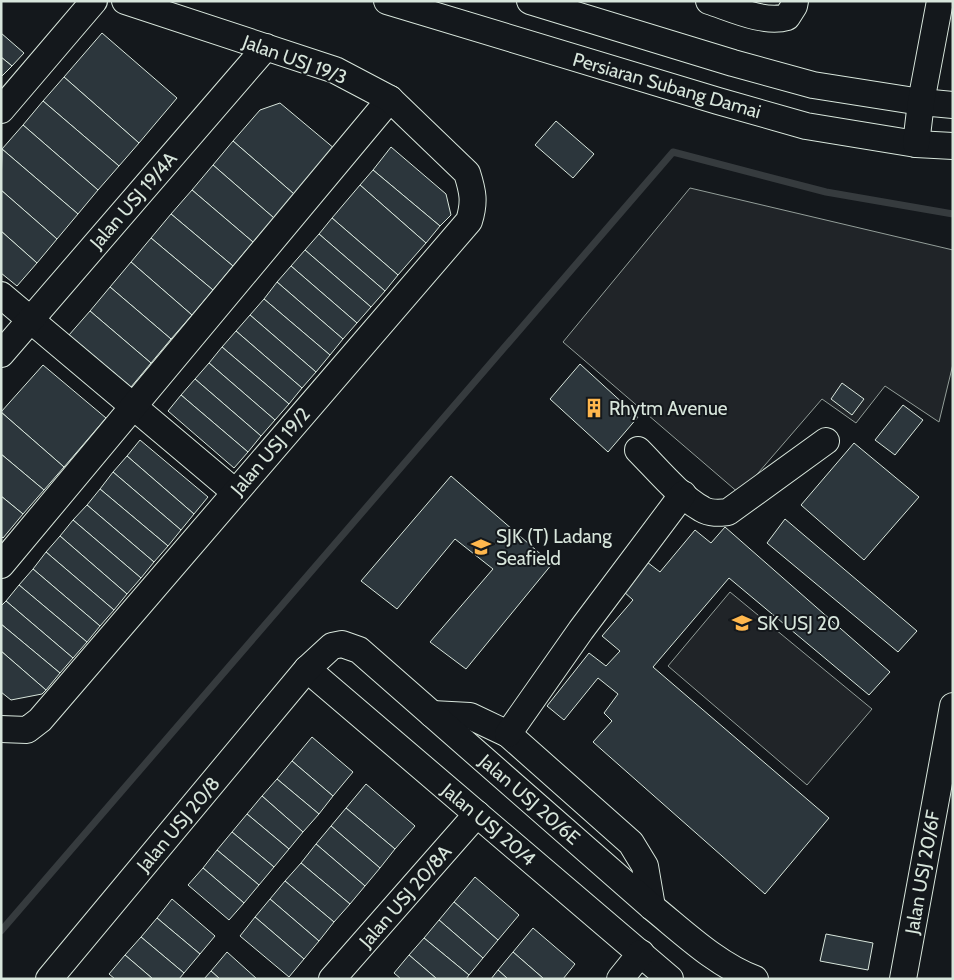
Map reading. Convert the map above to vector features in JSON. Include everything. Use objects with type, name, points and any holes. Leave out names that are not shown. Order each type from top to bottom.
[{"type":"street","points":[[1,110],[94,1]]},
{"type":"street","name":"Jalan USJ 19/3","points":[[125,1],[335,70],[390,99],[467,173]]},
{"type":"street","name":"Persiaran Subang Damai","points":[[387,1],[718,102],[806,126],[916,144],[953,146]]},
{"type":"street","name":"Persiaran Subang Damai","points":[[530,1],[733,63],[813,85],[921,102],[953,105]]},
{"type":"street","points":[[709,1],[760,17],[778,20],[787,18],[795,1]]},
{"type":"street","points":[[916,144],[921,102],[940,1]]},
{"type":"street","name":"Jalan USJ 19/4A","points":[[1,354],[266,47]]},
{"type":"street","points":[[1,565],[390,99]]},
{"type":"street","name":"Jalan USJ 19/2","points":[[1,728],[27,730],[40,720],[469,222],[473,206],[472,190],[467,173]]},
{"type":"street","points":[[1,295],[235,492]]},
{"type":"street","points":[[638,450],[702,510],[716,514],[728,512],[826,440]]},
{"type":"street","points":[[508,734],[581,630],[683,494]]},
{"type":"street","name":"Jalan USJ 20/6E","points":[[307,669],[332,646],[342,644],[359,650],[652,907],[693,941],[740,973],[755,979]]},
{"type":"street","name":"Jalan USJ 20/4","points":[[307,669],[670,979]]},
{"type":"street","name":"Jalan USJ 20/8","points":[[50,979],[307,669]]},
{"type":"street","name":"Jalan USJ 20/6F","points":[[903,979],[953,706]]},
{"type":"street","points":[[432,714],[470,716],[508,734],[632,843],[645,866],[652,907]]},
{"type":"street","name":"Jalan USJ 20/8A","points":[[332,979],[477,814]]},
{"type":"street","points":[[620,979],[641,954]]},
{"type":"shaded area","points":[[690,188],[953,250],[953,364],[939,422],[885,386],[856,423],[822,399],[740,494],[563,342]]},
{"type":"shaded area","points":[[730,592],[872,709],[807,785],[668,666]]},
{"type":"building","points":[[1,33],[24,53],[12,66],[1,57]]},
{"type":"building","points":[[102,33],[177,98],[139,143],[64,77]]},
{"type":"building","points":[[1,57],[12,66],[1,77]]},
{"type":"building","points":[[64,77],[139,143],[119,166],[43,101]]},
{"type":"building","points":[[43,101],[119,166],[98,190],[23,125]]},
{"type":"building","points":[[280,103],[335,149],[294,194],[233,141],[260,110]]},
{"type":"building","points":[[556,121],[594,154],[573,178],[535,145]]},
{"type":"building","points":[[23,125],[98,190],[78,214],[2,149]]},
{"type":"building","points":[[233,141],[294,194],[274,218],[213,165]]},
{"type":"building","points":[[391,147],[446,194],[451,215],[440,226],[373,170]]},
{"type":"building","points":[[2,149],[78,214],[57,239],[1,190]]},
{"type":"building","points":[[213,165],[274,218],[253,242],[192,190]]},
{"type":"building","points":[[373,170],[440,226],[426,243],[360,185]]},
{"type":"building","points":[[360,185],[426,243],[398,275],[332,218]]},
{"type":"building","points":[[1,190],[57,239],[37,263],[1,231]]},
{"type":"building","points":[[192,190],[253,242],[233,266],[171,214]]},
{"type":"building","points":[[171,214],[233,266],[213,290],[151,238]]},
{"type":"building","points":[[332,218],[398,275],[385,291],[319,234]]},
{"type":"building","points":[[1,231],[37,263],[17,286],[1,273]]},
{"type":"building","points":[[319,234],[385,291],[371,307],[305,250]]},
{"type":"building","points":[[151,238],[213,290],[192,315],[131,262]]},
{"type":"building","points":[[305,250],[371,307],[357,323],[291,266]]},
{"type":"building","points":[[131,262],[192,315],[171,339],[110,287]]},
{"type":"building","points":[[291,266],[357,323],[343,339],[277,282]]},
{"type":"building","points":[[277,282],[343,339],[330,355],[264,299]]},
{"type":"building","points":[[110,287],[171,339],[151,363],[90,311]]},
{"type":"building","points":[[264,299],[330,355],[316,372],[250,315]]},
{"type":"building","points":[[90,311],[151,363],[131,387],[69,335]]},
{"type":"building","points":[[250,315],[316,372],[302,388],[236,331]]},
{"type":"building","points":[[236,331],[302,388],[289,404],[222,347]]},
{"type":"building","points":[[222,347],[289,404],[275,420],[209,363]]},
{"type":"building","points":[[209,363],[275,420],[261,436],[195,379]]},
{"type":"building","name":"Rhytm Avenue","points":[[580,364],[638,417],[608,452],[550,399]]},
{"type":"building","points":[[43,365],[106,418],[64,467],[1,412]]},
{"type":"building","points":[[195,379],[261,436],[248,452],[181,395]]},
{"type":"building","points":[[842,383],[864,399],[852,415],[831,399]]},
{"type":"building","points":[[181,395],[248,452],[234,468],[168,411]]},
{"type":"building","points":[[903,405],[923,420],[895,455],[875,440]]},
{"type":"building","points":[[1,412],[64,467],[44,490],[1,454]]},
{"type":"building","points":[[140,440],[208,497],[194,514],[127,456]]},
{"type":"building","points":[[854,443],[919,497],[864,560],[801,505]]},
{"type":"building","points":[[1,454],[44,490],[23,514],[1,496]]},
{"type":"building","points":[[127,456],[194,514],[181,530],[113,472]]},
{"type":"building","points":[[113,472],[181,530],[168,546],[100,489]]},
{"type":"building","points":[[451,476],[552,564],[466,669],[430,642],[493,569],[455,539],[397,609],[361,581]]},
{"type":"building","points":[[100,489],[168,546],[154,562],[87,505]]},
{"type":"building","points":[[1,496],[23,514],[3,538],[1,536]]},
{"type":"building","points":[[87,505],[154,562],[141,578],[73,520]]},
{"type":"building","points":[[785,519],[917,631],[898,652],[767,543]]},
{"type":"building","points":[[73,520],[141,578],[127,594],[60,536]]},
{"type":"building","points":[[725,527],[890,672],[869,695],[729,578],[653,667],[829,818],[765,894],[593,742],[612,721],[604,713],[618,694],[598,678],[564,720],[547,706],[589,653],[606,666],[620,651],[602,636],[633,600],[623,591],[647,562],[660,572],[695,530],[711,543]]},
{"type":"building","points":[[60,536],[127,594],[114,610],[46,552]]},
{"type":"building","points":[[46,552],[114,610],[100,626],[33,569]]},
{"type":"building","points":[[33,569],[100,626],[87,642],[19,585]]},
{"type":"building","points":[[19,585],[87,642],[73,658],[6,601]]},
{"type":"building","points":[[6,601],[73,658],[60,673],[1,624],[1,606]]},
{"type":"building","points":[[1,624],[60,673],[46,690],[1,651]]},
{"type":"building","points":[[1,651],[46,690],[42,694],[11,700],[1,692]]},
{"type":"building","points":[[312,737],[353,772],[333,796],[292,761]]},
{"type":"building","points":[[292,761],[333,796],[319,814],[277,779]]},
{"type":"building","points":[[277,779],[319,814],[303,832],[262,796]]},
{"type":"building","points":[[366,784],[415,826],[395,849],[346,808]]},
{"type":"building","points":[[262,796],[303,832],[289,849],[247,814]]},
{"type":"building","points":[[346,808],[395,849],[380,868],[331,826]]},
{"type":"building","points":[[247,814],[289,849],[274,867],[232,832]]},
{"type":"building","points":[[331,826],[380,868],[365,886],[316,844]]},
{"type":"building","points":[[232,832],[274,867],[259,885],[217,850]]},
{"type":"building","points":[[316,844],[365,886],[350,904],[301,863]]},
{"type":"building","points":[[217,850],[259,885],[244,903],[203,868]]},
{"type":"building","points":[[301,863],[350,904],[334,922],[285,881]]},
{"type":"building","points":[[203,868],[244,903],[229,920],[188,885]]},
{"type":"building","points":[[475,877],[519,915],[498,940],[454,902]]},
{"type":"building","points":[[285,881],[334,922],[319,941],[270,899]]},
{"type":"building","points":[[172,899],[215,936],[200,954],[157,918]]},
{"type":"building","points":[[270,899],[319,941],[304,959],[255,917]]},
{"type":"building","points":[[454,902],[498,940],[483,958],[439,920]]},
{"type":"building","points":[[255,917],[304,959],[289,977],[240,936]]},
{"type":"building","points":[[157,918],[200,954],[184,973],[141,937]]},
{"type":"building","points":[[439,920],[483,958],[469,975],[424,938]]},
{"type":"building","points":[[533,928],[575,964],[563,979],[544,979],[513,952]]},
{"type":"building","points":[[826,934],[873,943],[868,970],[820,961]]},
{"type":"building","points":[[141,937],[184,973],[179,979],[153,979],[125,955]]},
{"type":"building","points":[[424,938],[469,975],[466,979],[437,979],[409,955]]},
{"type":"building","points":[[227,952],[257,979],[220,979],[211,971]]},
{"type":"building","points":[[513,952],[544,979],[508,979],[498,970]]},
{"type":"building","points":[[125,955],[153,979],[115,979],[109,974]]},
{"type":"building","points":[[409,955],[437,979],[401,979],[394,973]]},
{"type":"building","points":[[498,970],[508,979],[491,979]]},
{"type":"building","points":[[211,971],[220,979],[204,979]]},
{"type":"waterway","points":[[1,931],[673,152],[826,192],[953,214]]},
{"type":"place","name":"Rhytm Avenue","points":[[594,408]]},
{"type":"place","name":"SJK (T) Ladang Seafield","points":[[481,547]]},
{"type":"place","name":"SK USJ 20","points":[[742,623]]}]
